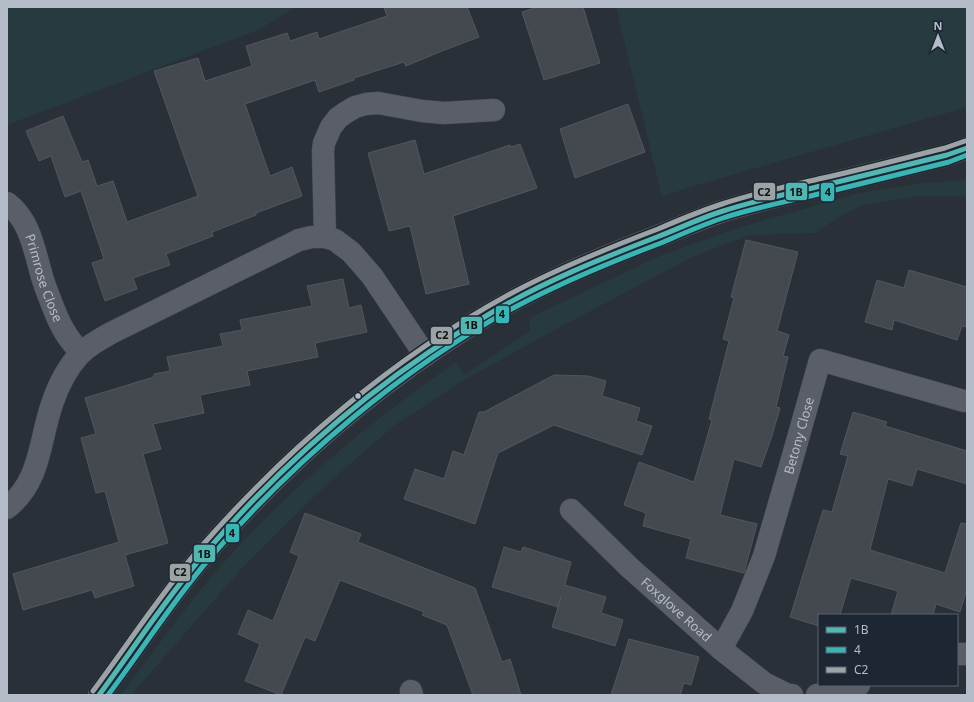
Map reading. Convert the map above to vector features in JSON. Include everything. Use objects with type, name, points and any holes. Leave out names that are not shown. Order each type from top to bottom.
[{"type":"main road","points":[[99,695],[159,612],[199,561],[234,521],[274,481],[343,417],[376,390],[424,355],[482,318],[522,296],[576,270],[634,245],[712,215],[768,199],[960,153]]},
{"type":"street","points":[[325,237],[323,151],[324,143],[331,127],[338,118],[355,107],[378,103],[422,111],[444,113],[494,110]]},
{"type":"street","name":"Primrose Close","points":[[7,203],[16,210],[27,229],[45,285],[59,320],[70,341],[81,352]]},
{"type":"street","points":[[7,508],[16,500],[30,481],[39,458],[52,405],[58,388],[69,367],[81,352],[111,333],[299,240],[312,237],[325,237],[335,240],[351,252],[372,276],[424,355]]},
{"type":"street","name":"Betony Close","points":[[721,649],[742,611],[764,556],[794,456],[820,360],[964,401]]},
{"type":"street","name":"Foxglove Road","points":[[571,510],[628,567],[721,649],[764,683],[788,695],[792,695]]},
{"type":"street","points":[[817,695],[837,692],[855,686]]},
{"type":"green space","points":[[7,7],[296,7],[258,30],[7,125]]},
{"type":"green space","points":[[616,7],[967,7],[967,107],[687,188],[662,197]]},
{"type":"green space","points":[[967,180],[967,197],[920,196],[863,205],[839,217],[815,233],[750,235],[694,256],[461,382],[395,425],[329,482],[245,565],[132,695],[121,695],[206,583],[245,539],[273,511],[361,433],[392,408],[456,362],[464,375],[530,331],[529,318],[655,258],[731,230],[859,193],[924,183]]},
{"type":"building","points":[[384,7],[467,7],[479,37],[406,66],[404,62],[354,78],[354,80],[319,92],[315,80],[245,104],[270,176],[292,167],[302,196],[256,213],[256,215],[212,232],[213,236],[166,254],[170,265],[133,278],[137,289],[105,301],[92,263],[104,259],[81,191],[65,197],[51,156],[39,161],[26,131],[63,116],[82,162],[88,160],[97,186],[113,181],[127,222],[198,196],[154,71],[198,58],[205,81],[252,66],[246,46],[287,33],[290,41],[317,32],[319,39],[387,16]]},
{"type":"building","points":[[538,7],[583,7],[600,63],[544,80],[522,12]]},
{"type":"building","points":[[628,104],[645,152],[575,178],[560,129]]},
{"type":"building","points":[[415,140],[424,174],[510,145],[511,147],[520,144],[537,188],[453,216],[469,284],[426,294],[410,226],[389,231],[368,153]]},
{"type":"building","points":[[746,240],[798,252],[777,331],[789,335],[783,356],[788,357],[776,407],[780,408],[772,436],[761,467],[734,459],[720,515],[757,524],[744,573],[686,558],[691,539],[643,526],[646,513],[624,505],[639,462],[694,482],[712,420],[709,419],[729,341],[723,339],[734,298],[731,297]]},
{"type":"building","points":[[909,270],[967,287],[967,327],[962,326],[957,340],[894,320],[892,330],[865,322],[877,280],[904,288]]},
{"type":"building","points":[[343,279],[349,308],[361,305],[367,332],[315,343],[318,357],[247,371],[250,385],[200,395],[204,413],[153,424],[161,449],[143,454],[168,543],[125,555],[134,586],[95,598],[92,590],[23,610],[13,574],[119,542],[105,491],[96,493],[81,438],[96,434],[85,398],[154,377],[154,374],[170,371],[167,357],[223,346],[220,334],[242,330],[240,320],[312,306],[307,286]]},
{"type":"building","points":[[554,375],[588,376],[606,381],[602,396],[640,408],[636,421],[652,426],[642,455],[554,425],[498,453],[475,524],[404,499],[415,469],[444,479],[453,451],[464,455],[479,412],[484,412]]},
{"type":"building","points":[[853,412],[887,422],[885,426],[967,451],[967,484],[917,469],[912,486],[888,479],[870,550],[945,573],[961,523],[967,524],[967,589],[960,612],[936,604],[933,614],[891,614],[898,591],[851,578],[840,614],[818,614],[818,626],[790,617],[823,510],[832,512],[848,456],[840,454]]},
{"type":"building","points":[[305,513],[361,534],[358,542],[475,588],[502,662],[510,659],[521,695],[473,695],[447,625],[422,615],[424,612],[340,580],[315,641],[305,637],[281,695],[245,681],[260,644],[238,634],[248,610],[273,621],[299,556],[290,552]]},
{"type":"building","points":[[504,547],[521,552],[523,547],[571,562],[565,585],[606,597],[601,613],[623,620],[615,646],[552,627],[558,607],[492,587]]},
{"type":"building","points":[[629,639],[699,657],[691,685],[684,683],[680,695],[611,695]]},
{"type":"transit line","name":"C2","points":[[93,691],[158,600],[186,565],[234,511],[269,475],[305,441],[383,376],[467,319],[510,294],[565,267],[706,210],[759,193],[854,171],[945,148],[965,141]]},
{"type":"transit line","name":"1B","points":[[99,695],[191,570],[236,518],[303,452],[338,421],[412,364],[451,338],[491,313],[551,281],[712,215],[757,201],[947,155],[967,148]]},
{"type":"transit line","name":"4","points":[[108,695],[195,575],[242,522],[277,486],[314,451],[393,386],[434,356],[476,329],[536,296],[571,280],[715,221],[760,207],[949,162],[967,155]]}]
